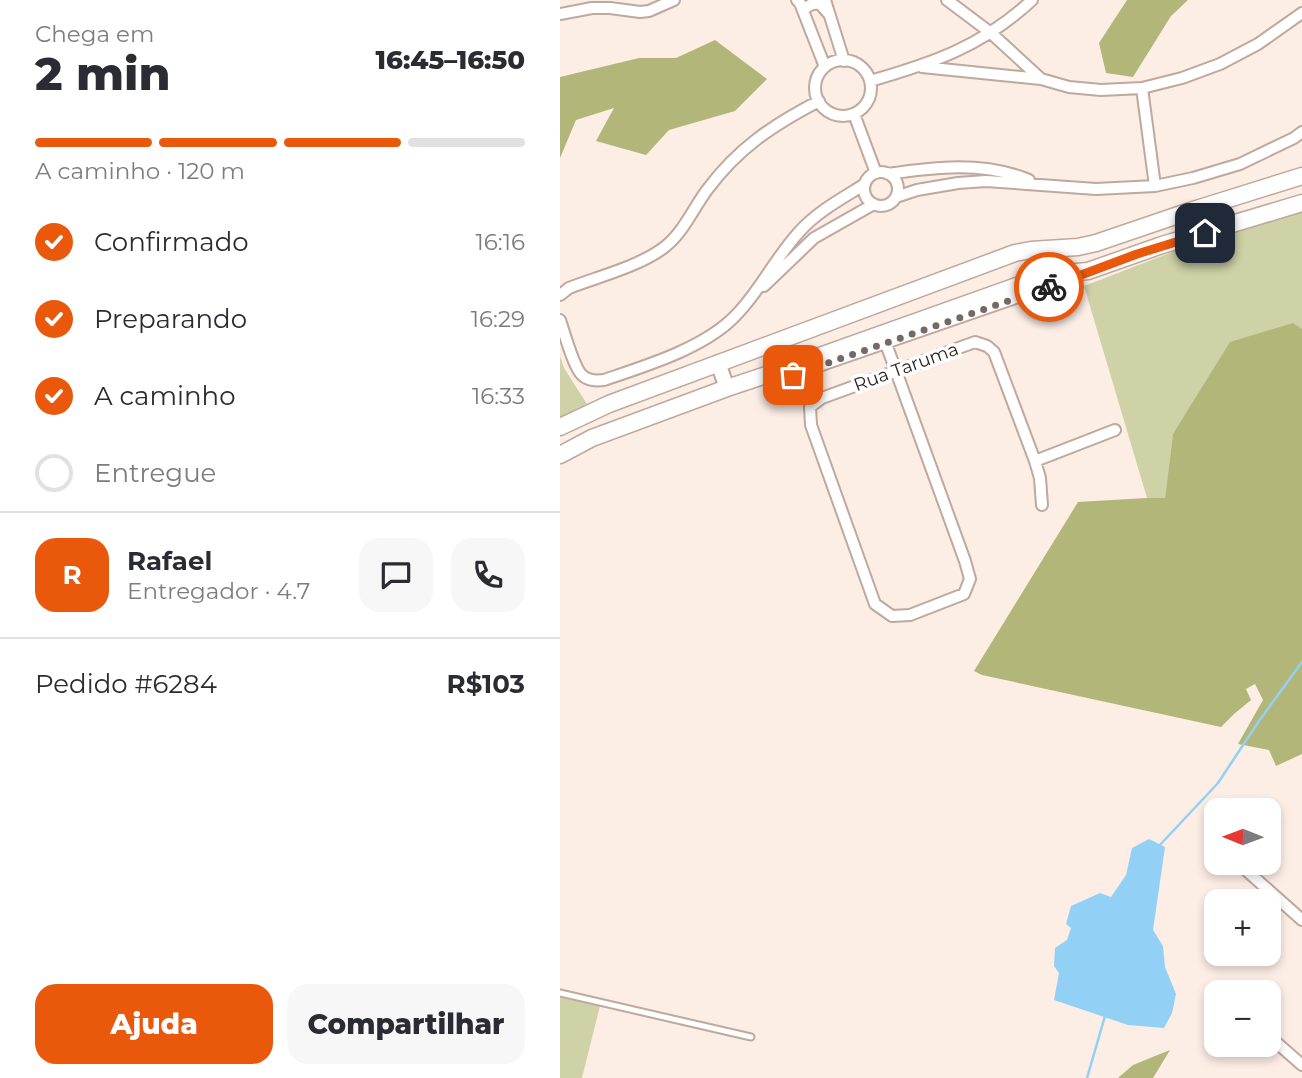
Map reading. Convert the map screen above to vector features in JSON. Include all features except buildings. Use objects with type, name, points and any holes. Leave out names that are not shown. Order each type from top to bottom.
[{"type":"main road","points":[[560,427],[609,404],[1015,253],[1096,243],[1302,176]]},
{"type":"main road","points":[[560,455],[592,438],[727,388],[1042,277],[1088,271],[1302,204]]},
{"type":"street","points":[[560,9],[613,0]]},
{"type":"street","points":[[560,14],[624,5],[640,12],[649,11],[674,0]]},
{"type":"street","points":[[825,0],[844,61]]},
{"type":"street","points":[[947,0],[991,33],[1041,79]]},
{"type":"street","points":[[870,81],[922,67],[963,49],[991,33],[1032,0]]},
{"type":"street","points":[[801,4],[820,4],[830,15]]},
{"type":"street","points":[[801,4],[825,67]]},
{"type":"street","points":[[922,67],[1041,79],[1069,87],[1101,90],[1142,88],[1182,78],[1220,64],[1258,44],[1302,13]]},
{"type":"street","points":[[844,61],[861,67],[868,76],[870,95],[868,101],[854,114],[836,115],[826,110],[819,101],[816,83],[825,67],[844,61]]},
{"type":"street","points":[[1142,88],[1155,186]]},
{"type":"street","points":[[560,295],[569,288],[642,260],[664,248],[685,223],[708,188],[751,142],[819,101]]},
{"type":"street","points":[[854,114],[882,173],[895,179],[898,188],[896,197]]},
{"type":"street","points":[[865,184],[868,200],[883,206],[896,197],[917,190],[958,183],[986,181],[1096,189],[1155,186],[1240,164],[1302,132]]},
{"type":"street","points":[[560,320],[580,374],[596,381],[604,380],[699,342],[730,321],[756,292],[775,261],[800,230],[867,180],[882,173],[975,167],[1015,175],[1038,184]]},
{"type":"street","points":[[756,292],[769,283],[814,238],[874,204]]},
{"type":"street","points":[[769,374],[793,375],[1072,279],[1088,271]]},
{"type":"street","name":"Rua Taruma","points":[[896,371],[970,579],[964,594],[910,615],[892,616],[875,604],[811,425],[810,407],[822,398],[975,342],[987,346],[994,352],[1040,478],[1042,505]]},
{"type":"street","points":[[886,344],[896,371]]},
{"type":"street","points":[[718,363],[727,388]]},
{"type":"street","points":[[1034,461],[1115,430]]},
{"type":"street","points":[[1251,875],[1302,920]]},
{"type":"street","points":[[1281,1047],[1302,1065]]},
{"type":"lane","points":[[560,993],[751,1037]]},
{"type":"green space","points":[[1127,0],[1188,0],[1171,16],[1133,77],[1106,73],[1099,43]]},
{"type":"green space","points":[[715,40],[767,79],[735,111],[669,130],[646,155],[596,141],[614,108],[576,120],[560,158],[560,77],[639,58],[676,58]]},
{"type":"green space","points":[[1302,211],[1302,329],[1293,324],[1173,434],[1165,499],[1147,498],[1084,286],[1180,249]]},
{"type":"green space","points":[[1293,323],[1302,329],[1302,754],[1276,766],[1269,750],[1238,744],[1263,700],[1255,684],[1246,689],[1251,700],[1221,727],[982,675],[974,671],[1078,502],[1165,498],[1173,434],[1230,342]]},
{"type":"green space","points":[[560,356],[564,368],[587,404],[560,419]]},
{"type":"green space","points":[[560,997],[600,1006],[582,1078],[560,1078]]},
{"type":"green space","points":[[1170,1050],[1153,1078],[1118,1078],[1133,1065]]},
{"type":"water","points":[[1149,839],[1165,847],[1153,930],[1163,946],[1165,967],[1176,994],[1172,1013],[1164,1028],[1128,1025],[1054,1000],[1059,973],[1054,966],[1055,948],[1067,940],[1071,928],[1066,924],[1071,906],[1100,893],[1111,897],[1126,875],[1132,848]]},
{"type":"waterway","points":[[1158,847],[1218,783],[1302,662]]},
{"type":"waterway","points":[[1087,1078],[1105,1016]]},
{"type":"way so far","points":[[793,375],[1049,287]]},
{"type":"route","points":[[1049,287],[1137,254],[1205,233]]}]
